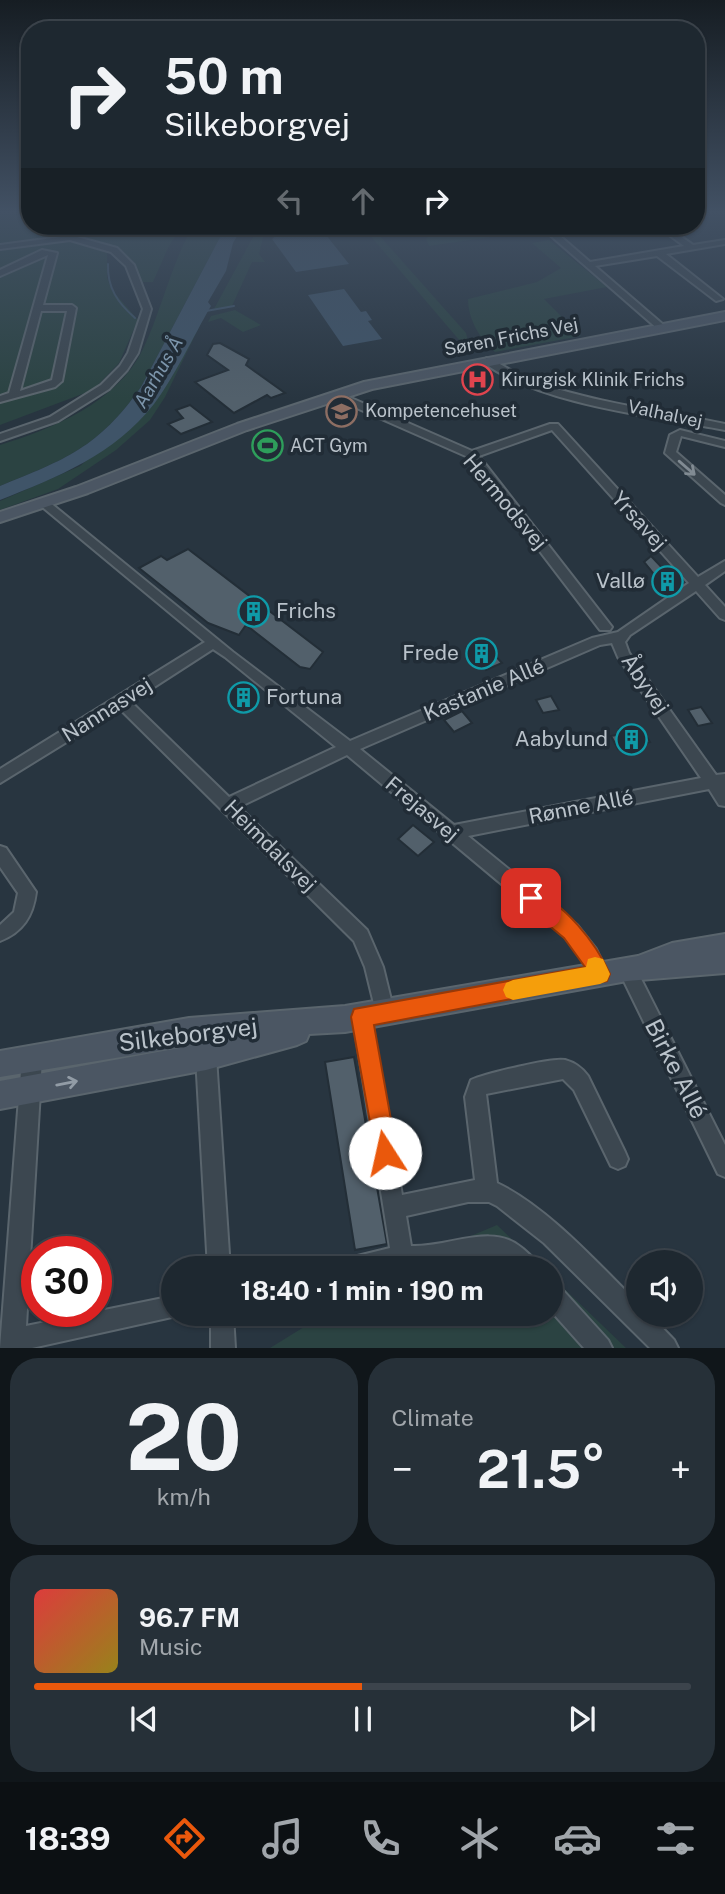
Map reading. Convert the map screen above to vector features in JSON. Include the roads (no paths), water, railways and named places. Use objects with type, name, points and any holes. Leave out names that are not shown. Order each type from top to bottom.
[{"type":"street","points":[[13,396],[47,273]]},
{"type":"street","points":[[0,438],[54,418],[105,387],[124,368],[143,326],[146,303],[132,273]]},
{"type":"street","points":[[596,273],[662,328]]},
{"type":"street","points":[[685,273],[719,299]]},
{"type":"street","points":[[0,399],[57,380],[72,308],[38,308]]},
{"type":"street","name":"Søren Frichs Vej","points":[[0,527],[46,506],[250,434],[307,406],[340,394],[404,377],[725,316]]},
{"type":"street","name":"Valhalvej","points":[[487,361],[502,373],[533,386],[725,427]]},
{"type":"street","name":"Hermodsvej","points":[[340,394],[347,400],[472,455],[605,628]]},
{"type":"street","name":"Yrsavej","points":[[472,455],[554,426],[725,615]]},
{"type":"street","points":[[725,444],[680,433],[675,435],[670,453],[725,501]]},
{"type":"street","name":"Søren Frichs Vej","points":[[0,517],[46,506]]},
{"type":"street","name":"Frejasvej","points":[[46,506],[571,931],[590,955],[600,974]]},
{"type":"street","name":"Åbyvej","points":[[725,565],[620,636],[618,641],[623,654],[719,781],[725,800]]},
{"type":"street","name":"Kastanie Allé","points":[[228,805],[348,748],[597,641],[620,636]]},
{"type":"street","name":"Nannasvej","points":[[0,777],[213,643]]},
{"type":"street","name":"Heimdalsvej","points":[[121,701],[361,936],[374,967],[364,1016]]},
{"type":"street","name":"Rønne Allé","points":[[450,833],[719,781]]},
{"type":"street","points":[[0,853],[27,892],[24,912],[17,922],[0,933]]},
{"type":"street","name":"Silkeborgvej","points":[[627,970],[672,954],[725,945]]},
{"type":"street","name":"Silkeborgvej","points":[[0,1095],[206,1057],[364,1016],[600,974],[725,961]]},
{"type":"street","name":"Birke Allé","points":[[627,970],[725,1167]]},
{"type":"street","points":[[364,1016],[402,1256]]},
{"type":"street","name":"Silkeborgvej","points":[[0,1063],[189,1031],[364,1016]]},
{"type":"street","name":"Silkeborgvej","points":[[206,1057],[218,1256]]},
{"type":"street","points":[[32,1058],[7,1341],[161,1309]]},
{"type":"street","points":[[487,1190],[475,1097],[478,1087],[487,1083],[563,1069],[573,1073],[581,1083],[618,1160]]},
{"type":"street","points":[[394,1208],[487,1190],[506,1197],[531,1217],[666,1348]]},
{"type":"street","points":[[440,1256],[492,1246],[505,1248],[514,1256]]},
{"type":"street","points":[[563,1307],[600,1348]]},
{"type":"street","points":[[222,1326],[223,1348]]},
{"type":"water","name":"Aarhus Å","points":[[201,273],[225,273],[208,302],[211,306],[176,369],[154,404],[138,422],[103,451],[84,462],[0,500],[0,486],[62,459],[95,438],[125,408],[141,387]]},
{"type":"water","points":[[344,289],[361,312],[366,311],[372,320],[368,321],[382,339],[343,346],[308,295]]},
{"type":"waterway","points":[[108,273],[115,294],[123,307],[135,318]]},
{"type":"waterway","points":[[206,311],[234,306]]},
{"type":"place","name":"Kirurgisk Klinik Frichs","points":[[478,380]]},
{"type":"place","name":"Kompetencehuset","points":[[342,411]]},
{"type":"place","name":"ACT Gym","points":[[267,446]]},
{"type":"place","name":"Vallø","points":[[668,581]]},
{"type":"place","name":"Frichs","points":[[253,611]]},
{"type":"place","name":"Frede","points":[[482,653]]},
{"type":"place","name":"Fortuna","points":[[243,697]]},
{"type":"place","name":"Aabylund","points":[[631,739]]}]
